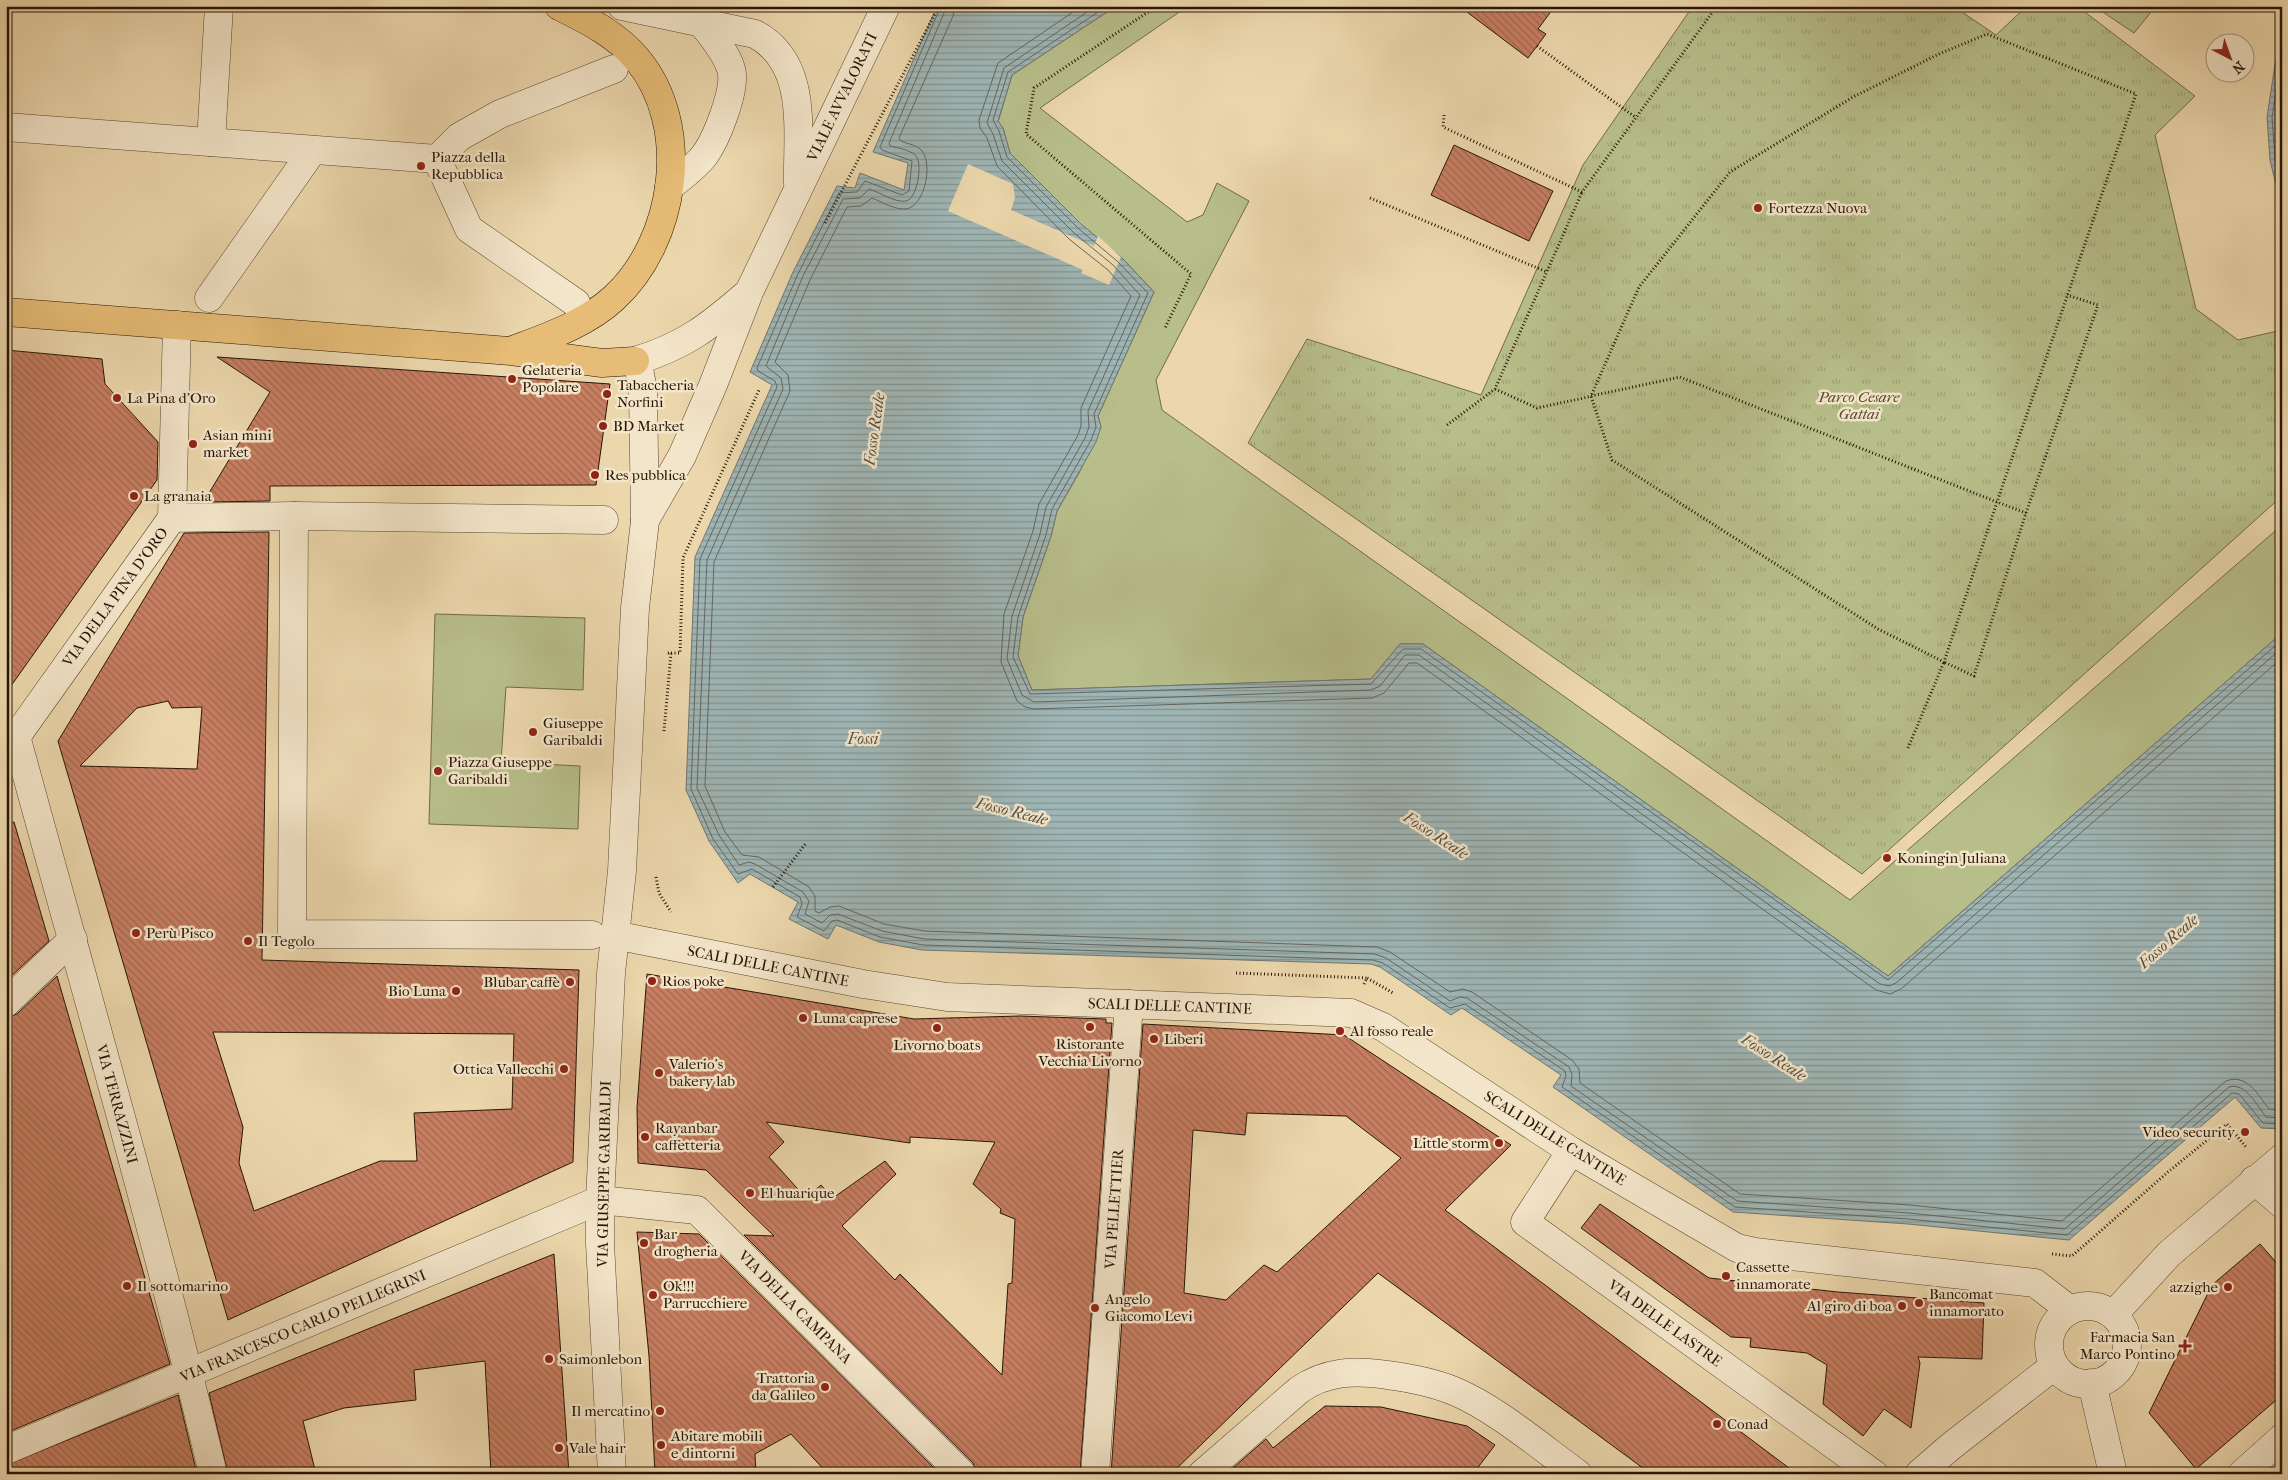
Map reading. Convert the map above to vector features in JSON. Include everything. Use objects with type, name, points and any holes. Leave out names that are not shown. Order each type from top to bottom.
[{"type":"main road","points":[[511,350],[565,328],[614,299],[635,274],[652,246],[660,229],[669,187],[668,131],[661,101],[648,75],[620,42],[584,19],[559,6]]},
{"type":"main road","points":[[6,312],[511,350],[602,363],[635,361]]},
{"type":"street","points":[[211,142],[219,6]]},
{"type":"street","points":[[622,6],[755,34],[771,44],[780,53],[790,69],[796,93],[798,187],[749,292],[714,385],[682,456],[645,521]]},
{"type":"street","name":"VIALE AVVALORATI","points":[[798,187],[886,6]]},
{"type":"street","points":[[669,187],[704,156],[714,138],[732,88],[732,71],[727,59],[702,23]]},
{"type":"street","points":[[6,127],[437,159],[459,137],[500,114],[614,69]]},
{"type":"street","points":[[209,298],[313,150]]},
{"type":"street","points":[[437,159],[468,229],[576,303]]},
{"type":"street","points":[[294,516],[292,934],[603,935],[622,871],[635,608],[645,521],[643,390],[639,369],[635,361],[683,343],[712,324],[749,292]]},
{"type":"street","name":"VIA DELLA PINA D'ORO","points":[[9,741],[172,518],[177,325]]},
{"type":"street","points":[[172,518],[294,516],[604,520]]},
{"type":"street","name":"VIA TERRAZZINI","points":[[9,741],[73,939],[189,1375],[212,1474]]},
{"type":"street","name":"SCALI DELLE CANTINE","points":[[603,935],[863,984],[946,997],[1351,1013],[1383,1027],[1571,1151],[1737,1248],[1755,1252],[2035,1283],[2070,1310]]},
{"type":"street","name":"VIA GIUSEPPE GARIBALDI","points":[[603,935],[600,1243],[612,1474]]},
{"type":"street","points":[[6,1002],[73,939]]},
{"type":"street","name":"VIA PELLETTIER","points":[[1095,1474],[1129,1004]]},
{"type":"street","name":"VIA DELLE LASTRE","points":[[1571,1151],[1525,1222],[1874,1474]]},
{"type":"street","points":[[2113,1315],[2168,1254],[2282,1158]]},
{"type":"street","points":[[2254,1180],[2282,1204]]},
{"type":"street","name":"VIA FRANCESCO CARLO PELLEGRINI","points":[[6,1450],[189,1375],[600,1200]]},
{"type":"street","name":"VIA DELLA CAMPANA","points":[[600,1200],[697,1210],[962,1474]]},
{"type":"street","points":[[2081,1306],[2099,1307],[2113,1315],[2123,1327],[2127,1336],[2126,1355],[2115,1372],[2100,1382],[2092,1383],[2072,1380],[2061,1374],[2054,1366],[2048,1353],[2050,1335],[2058,1321],[2070,1310],[2081,1306]]},
{"type":"street","points":[[1919,1474],[1950,1447],[2054,1366]]},
{"type":"street","points":[[1202,1474],[1311,1381],[1343,1372],[1370,1372],[1424,1381],[1455,1392],[1486,1409],[1578,1474]]},
{"type":"street","points":[[2092,1383],[2113,1474]]},
{"type":"street","points":[[2258,1469],[2282,1438]]},
{"type":"path","points":[[826,223],[939,6]]},
{"type":"path","points":[[1157,6],[1034,88],[1026,134],[1191,274],[1165,328]]},
{"type":"path","points":[[1447,425],[1495,389],[1582,192],[1717,6]]},
{"type":"path","points":[[1908,748],[1944,662],[1997,502],[2067,295],[2136,94],[1987,34],[1939,54],[1853,98],[1730,172],[1639,287],[1591,396],[1612,460],[1878,629],[1944,662],[1974,676],[2026,513],[2098,304],[2067,295]]},
{"type":"path","points":[[1537,46],[1636,117]]},
{"type":"path","points":[[1444,115],[1443,126],[1582,192]]},
{"type":"path","points":[[1370,198],[1546,272]]},
{"type":"path","points":[[1495,389],[1537,408],[1680,377],[2026,513]]},
{"type":"path","points":[[671,653],[680,653],[683,558],[759,390]]},
{"type":"path","points":[[773,887],[806,843]]},
{"type":"path","points":[[1319,975],[1367,978]]},
{"type":"path","points":[[2043,1253],[2072,1256],[2168,1172],[2227,1124],[2251,1152]]},
{"type":"green space","points":[[1116,6],[1188,6],[1040,108],[1187,222],[1203,215],[1217,183],[1249,201],[1156,380],[1162,410],[1850,900],[2282,525],[2282,633],[1888,976],[1423,644],[1400,644],[1371,679],[1032,690],[1018,656],[1023,617],[1051,536],[1057,511],[1079,473],[1101,427],[1098,416],[1154,292],[1121,257],[1082,225],[1010,153],[1003,128],[998,122],[1012,75]]},
{"type":"green space","name":"Parco Cesare Gattai","points":[[1693,6],[1953,6],[1996,35],[2027,6],[2077,6],[2195,96],[2155,135],[2196,309],[2238,340],[2282,330],[2282,496],[1862,874],[1248,443],[1307,339],[1481,395],[1583,165]]},
{"type":"green space","points":[[2094,6],[2156,6],[2134,33]]},
{"type":"green space","points":[[435,614],[585,618],[583,690],[506,687],[501,762],[580,766],[578,829],[429,824]]},
{"type":"water","name":"Fossi","points":[[937,6],[1116,6],[1012,75],[998,121],[1003,128],[1010,153],[1082,225],[1121,257],[1154,292],[1098,416],[1101,427],[1096,442],[1057,511],[1051,536],[1023,617],[1018,656],[1032,690],[1371,679],[1400,644],[1423,644],[1888,976],[2282,633],[2282,1129],[2261,1128],[2235,1097],[2069,1240],[1908,1224],[1733,1212],[1553,1087],[1561,1075],[1462,1008],[1451,1015],[1380,967],[1371,964],[922,950],[879,942],[836,925],[828,939],[789,919],[798,902],[750,874],[738,883],[709,841],[686,790],[695,557],[772,385],[750,372],[793,272],[837,186],[855,188],[860,173],[904,190],[908,163],[873,152]]},
{"type":"water","points":[[2282,38],[2282,210],[2270,160],[2267,117],[2278,45]]},
{"type":"pier","points":[[968,164],[1013,184],[1015,198],[1011,210],[1094,246],[1098,236],[1121,257],[1109,285],[1081,273],[1083,270],[948,211]]},
{"type":"building","points":[[1459,6],[1555,6],[1538,29],[1546,34],[1528,58]]},
{"type":"building","points":[[1454,145],[1553,191],[1529,241],[1431,195]]},
{"type":"building","points":[[6,350],[102,359],[105,384],[158,442],[157,480],[6,693]]},
{"type":"building","points":[[217,357],[610,384],[596,485],[270,486],[270,501],[209,502],[209,493],[270,392]]},
{"type":"building","points":[[269,532],[262,960],[579,970],[573,1162],[228,1320],[58,741],[184,533]],"holes":[[[168,701],[172,708],[202,707],[197,769],[80,766],[137,708]],[[213,1032],[514,1034],[512,1109],[414,1113],[417,1161],[380,1161],[254,1211],[239,1163],[243,1127]]]},
{"type":"building","points":[[14,822],[49,941],[6,981],[6,824]]},
{"type":"building","points":[[647,974],[914,1019],[1020,1016],[1106,1019],[1106,1023],[1112,1023],[1080,1474],[977,1474],[973,1463],[744,1235],[774,1236],[706,1170],[638,1163],[637,1108]],"holes":[[[766,1122],[910,1143],[910,1137],[995,1142],[973,1184],[1001,1209],[1000,1213],[1015,1219],[1012,1283],[1008,1284],[1002,1375],[900,1274],[895,1280],[842,1226],[896,1174],[885,1161],[833,1198],[821,1185],[806,1198],[769,1157],[784,1142]]]},
{"type":"building","points":[[57,976],[170,1364],[6,1433],[6,1018],[17,1014]]},
{"type":"building","points":[[1143,1024],[1344,1035],[1511,1145],[1445,1210],[1797,1474],[1651,1474],[1378,1273],[1171,1474],[1111,1474]],"holes":[[[1247,1113],[1346,1116],[1401,1158],[1277,1272],[1264,1265],[1226,1300],[1184,1293],[1193,1130],[1245,1135]]]},
{"type":"building","points":[[1600,1204],[1709,1278],[1838,1292],[1984,1303],[1982,1359],[1918,1357],[1920,1363],[1911,1428],[1884,1409],[1863,1436],[1823,1404],[1827,1365],[1807,1353],[1750,1347],[1751,1338],[1731,1337],[1581,1228]]},
{"type":"building","points":[[637,1232],[699,1234],[940,1474],[828,1474],[791,1434],[755,1454],[756,1474],[655,1474],[649,1356]]},
{"type":"building","points":[[2260,1244],[2282,1269],[2282,1395],[2196,1469],[2149,1413],[2212,1285]]},
{"type":"building","points":[[554,1254],[569,1474],[491,1474],[485,1361],[414,1370],[416,1400],[344,1408],[303,1421],[316,1474],[228,1474],[209,1393]]},
{"type":"building","points":[[178,1395],[197,1474],[6,1474],[6,1465]]},
{"type":"building","points":[[1325,1406],[1381,1407],[1467,1426],[1495,1445],[1473,1474],[1226,1474],[1266,1439],[1273,1448]]},
{"type":"place","name":"Piazza della Repubblica","points":[[421,166]]},
{"type":"place","name":"Fortezza Nuova","points":[[1758,208]]},
{"type":"place","name":"Gelateria Popolare","points":[[512,379]]},
{"type":"place","name":"Tabaccheria Norfini","points":[[607,394]]},
{"type":"place","name":"La Pina d'Oro","points":[[117,398]]},
{"type":"place","name":"BD Market","points":[[603,426]]},
{"type":"place","name":"Asian mini market","points":[[193,444]]},
{"type":"place","name":"Res pubblica","points":[[595,475]]},
{"type":"place","name":"La granaia","points":[[134,496]]},
{"type":"place","name":"Giuseppe Garibaldi","points":[[533,732]]},
{"type":"place","name":"Piazza Giuseppe Garibaldi","points":[[438,771]]},
{"type":"place","name":"Koningin Juliana","points":[[1887,858]]},
{"type":"place","name":"Perù Pisco","points":[[136,933]]},
{"type":"place","name":"Il Tegolo","points":[[248,941]]},
{"type":"place","name":"Rios poke","points":[[652,981]]},
{"type":"place","name":"Blubar caffè","points":[[570,982]]},
{"type":"place","name":"Bio Luna","points":[[456,991]]},
{"type":"place","name":"Luna caprese","points":[[803,1018]]},
{"type":"place","name":"Ristorante Vecchia Livorno","points":[[1090,1027]]},
{"type":"place","name":"Livorno boats","points":[[937,1028]]},
{"type":"place","name":"Al fosso reale","points":[[1340,1031]]},
{"type":"place","name":"Liberi","points":[[1154,1039]]},
{"type":"place","name":"Ottica Vallecchi","points":[[564,1069]]},
{"type":"place","name":"Valerio's bakery lab","points":[[659,1073]]},
{"type":"place","name":"Video security","points":[[2245,1132]]},
{"type":"place","name":"Rayanbar caffetteria","points":[[645,1137]]},
{"type":"place","name":"Little storm","points":[[1499,1143]]},
{"type":"place","name":"El huarique","points":[[750,1193]]},
{"type":"place","name":"Bar drogheria","points":[[644,1243]]},
{"type":"place","name":"Cassette innamorate","points":[[1726,1276]]},
{"type":"place","name":"Il sottomarino","points":[[127,1286]]},
{"type":"place","name":"azzighe","points":[[2228,1287]]},
{"type":"place","name":"Ok!!! Parrucchiere","points":[[653,1295]]},
{"type":"place","name":"Bancomat innamorato","points":[[1919,1303]]},
{"type":"place","name":"Al giro di boa","points":[[1902,1306]]},
{"type":"place","name":"Angelo Giacomo Levi","points":[[1095,1308]]},
{"type":"place","name":"Farmacia San Marco Pontino","points":[[2185,1346]]},
{"type":"place","name":"Saimonlebon","points":[[549,1359]]},
{"type":"place","name":"Trattoria da Galileo","points":[[825,1387]]},
{"type":"place","name":"Il mercatino","points":[[660,1411]]},
{"type":"place","name":"Conad","points":[[1717,1424]]},
{"type":"place","name":"Abitare mobili e dintorni","points":[[661,1445]]},
{"type":"place","name":"Vale hair","points":[[559,1448]]},
{"type":"water label","name":"Fosso Reale","points":[[874,429]]},
{"type":"water label","name":"Fosso Reale","points":[[1012,811]]},
{"type":"water label","name":"Fosso Reale","points":[[1436,835]]},
{"type":"water label","name":"Fosso Reale","points":[[2168,941]]},
{"type":"water label","name":"Fosso Reale","points":[[1774,1057]]}]
